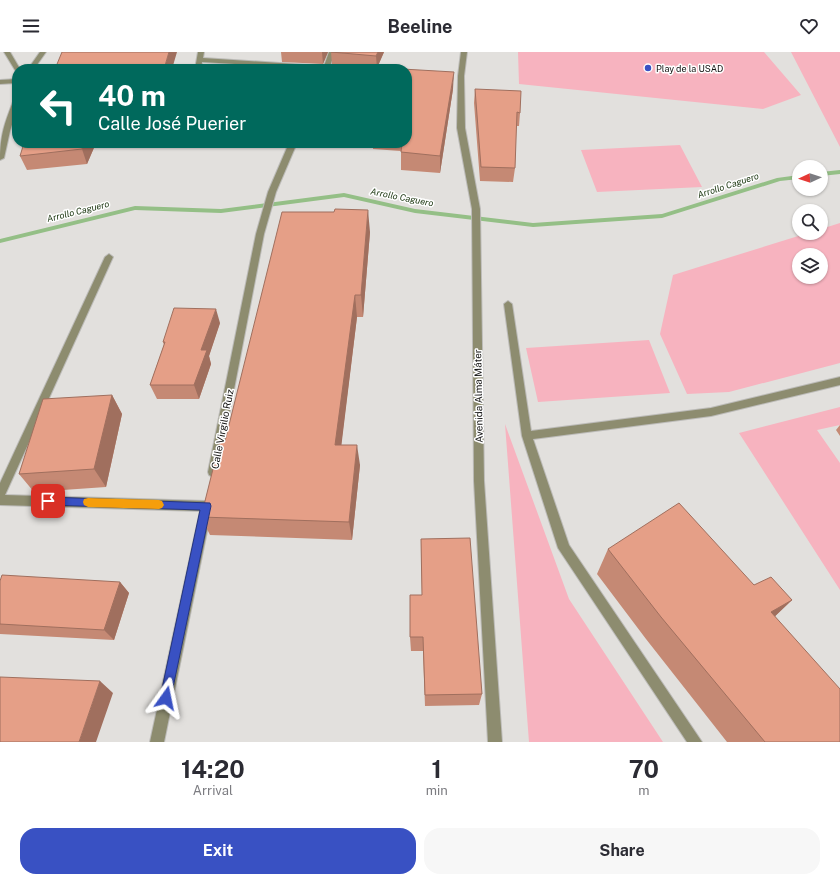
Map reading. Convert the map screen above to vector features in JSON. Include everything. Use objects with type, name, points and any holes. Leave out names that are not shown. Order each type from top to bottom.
[{"type":"street","points":[[7,52],[14,64]]},
{"type":"street","points":[[35,64],[43,52]]},
{"type":"street","points":[[199,64],[200,52]]},
{"type":"street","points":[[328,64],[332,52]]},
{"type":"street","name":"Avenida Alma Máter","points":[[464,52],[458,76],[461,128],[476,209],[479,481],[495,742]]},
{"type":"street","points":[[200,60],[263,64]]},
{"type":"street","points":[[0,82],[12,81]]},
{"type":"street","points":[[0,158],[3,131],[12,111]]},
{"type":"street","name":"Calle Virgilio Ruiz","points":[[211,483],[264,218],[277,179],[291,148]]},
{"type":"street","points":[[0,495],[109,257]]},
{"type":"street","points":[[508,304],[527,436],[564,548],[695,742]]},
{"type":"street","points":[[527,436],[711,412],[840,381]]},
{"type":"street","points":[[0,500],[207,502],[157,742]]},
{"type":"shaded area","name":"Play de la USAD","points":[[518,52],[764,52],[801,95],[763,109],[519,84]]},
{"type":"shaded area","points":[[791,52],[840,52],[840,147]]},
{"type":"shaded area","points":[[680,145],[702,187],[597,192],[581,150]]},
{"type":"shaded area","points":[[840,223],[840,363],[729,392],[687,394],[660,334],[673,275],[792,238],[792,240],[828,240],[828,227]]},
{"type":"shaded area","points":[[649,340],[670,393],[538,402],[526,348]]},
{"type":"shaded area","points":[[840,407],[840,425],[817,430],[840,463],[840,590],[739,433]]},
{"type":"shaded area","points":[[505,424],[569,599],[663,742],[529,742]]},
{"type":"building","points":[[62,52],[169,52],[165,64],[57,64]]},
{"type":"building","points":[[331,52],[378,52],[376,56]]},
{"type":"building","points":[[412,69],[454,72],[440,156],[401,152],[401,148],[412,148]]},
{"type":"building","points":[[475,89],[521,91],[520,113],[517,112],[515,168],[481,167]]},
{"type":"building","points":[[22,148],[82,148],[82,149],[20,156]]},
{"type":"building","points":[[335,209],[368,210],[361,295],[355,295],[335,445],[357,445],[349,522],[201,517],[220,441],[225,441],[282,212],[334,212]]},
{"type":"building","points":[[174,308],[216,309],[201,350],[207,350],[194,385],[150,385],[165,342],[163,342]]},
{"type":"building","points":[[112,395],[94,469],[19,474],[43,399]]},
{"type":"building","points":[[679,503],[754,585],[771,577],[792,600],[771,612],[840,689],[840,742],[765,742],[661,617],[608,549]]},
{"type":"building","points":[[470,538],[482,694],[425,695],[423,637],[410,637],[410,595],[422,595],[421,539]]},
{"type":"building","points":[[2,575],[120,582],[104,630],[0,624],[0,581]]},
{"type":"building","points":[[0,677],[100,681],[79,742],[0,742]]},
{"type":"waterway","name":"Arrollo Caguero","points":[[828,173],[840,172]]},
{"type":"waterway","name":"Arrollo Caguero","points":[[0,241],[135,208],[221,211],[344,195],[415,211],[533,225],[662,216],[779,179],[792,178]]},
{"type":"slow traffic","points":[[88,502],[159,505]]},
{"type":"place","name":"Play de la USAD","points":[[648,68]]},
{"type":"route","points":[[48,501],[206,506],[166,698]]}]
